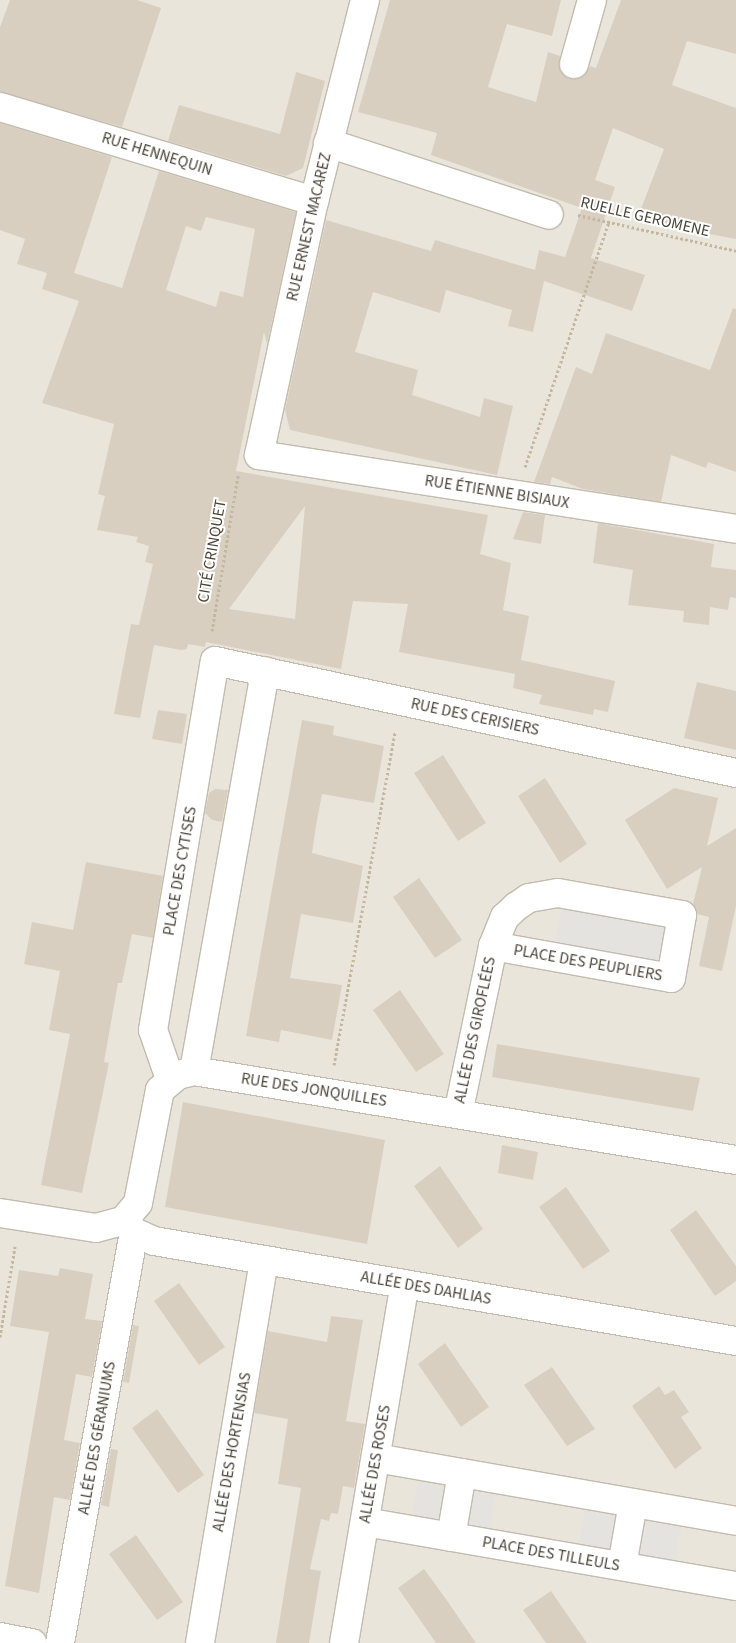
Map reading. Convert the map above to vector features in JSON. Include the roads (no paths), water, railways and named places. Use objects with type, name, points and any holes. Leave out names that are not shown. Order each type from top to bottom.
[{"type":"street","name":"RUE ERNEST MACAREZ","points":[[258,455],[314,201],[365,0]]},
{"type":"street","points":[[574,64],[592,0]]},
{"type":"street","name":"RUE HENNEQUIN","points":[[0,107],[314,201]]},
{"type":"street","points":[[328,143],[549,215]]},
{"type":"street","name":"RUE ÉTIENNE BISIAUX","points":[[258,455],[736,530]]},
{"type":"street","name":"RUE DES CERISIERS","points":[[215,661],[736,773]]},
{"type":"street","name":"PLACE DES CYTISES","points":[[182,1075],[153,1030],[215,661]]},
{"type":"street","points":[[10,1214],[96,1228],[129,1227],[138,1203],[158,1097],[182,1075],[265,671]]},
{"type":"street","name":"PLACE DES PEUPLIERS","points":[[558,893],[682,915],[670,978],[493,946],[505,918],[529,898],[543,894],[558,893]]},
{"type":"street","name":"ALLÉE DES GIROFLÉES","points":[[458,1114],[493,946]]},
{"type":"street","name":"RUE DES JONQUILLES","points":[[182,1075],[328,1092],[736,1160]]},
{"type":"street","name":"ALLÉE DES DAHLIAS","points":[[129,1227],[154,1241],[736,1341]]},
{"type":"street","name":"ALLÉE DES GÉRANIUMS","points":[[60,1643],[129,1227]]},
{"type":"street","name":"ALLÉE DES HORTENSIAS","points":[[200,1643],[264,1260]]},
{"type":"street","name":"ALLÉE DES ROSES","points":[[344,1643],[405,1284]]},
{"type":"street","points":[[376,1458],[736,1521]]},
{"type":"street","points":[[451,1537],[462,1473]]},
{"type":"street","points":[[622,1566],[633,1503]]},
{"type":"street","name":"PLACE DES TILLEULS","points":[[365,1522],[736,1586]]},
{"type":"street","points":[[0,1637],[32,1643]]}]
